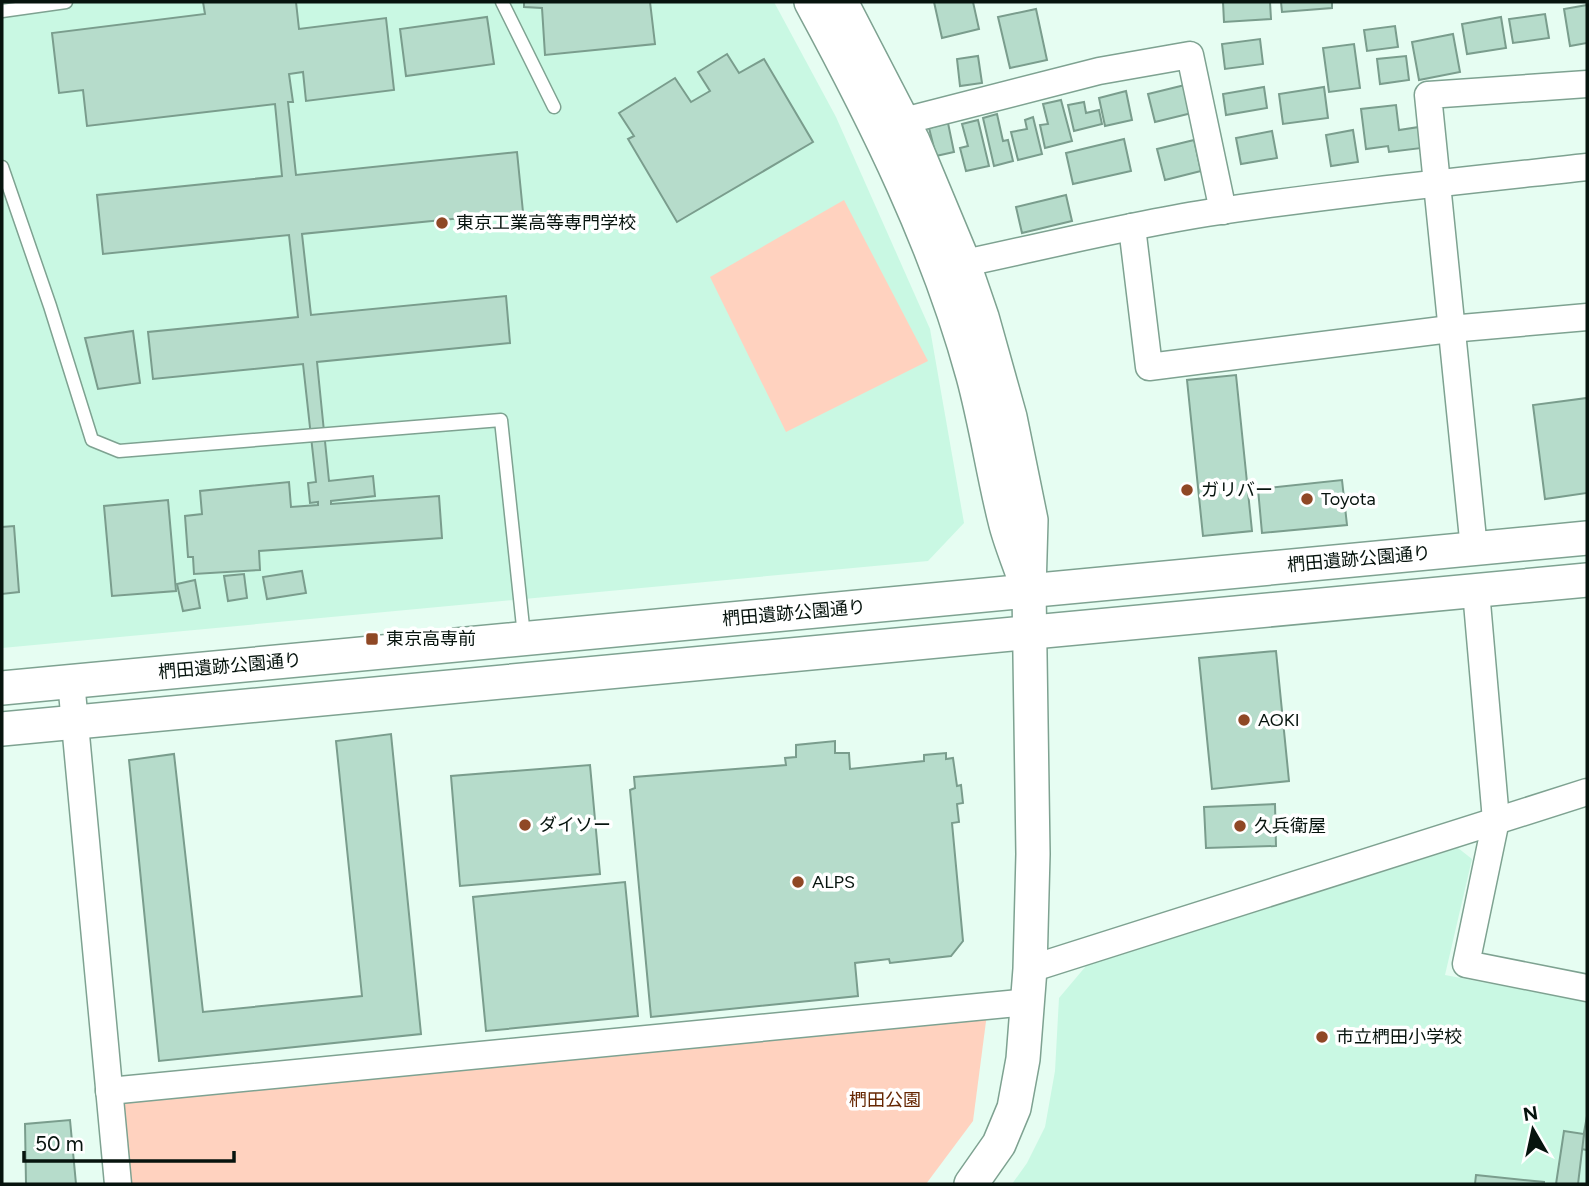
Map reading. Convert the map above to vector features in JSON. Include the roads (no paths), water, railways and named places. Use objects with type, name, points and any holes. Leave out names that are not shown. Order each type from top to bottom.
[{"type":"street","points":[[811,2],[890,124]]},
{"type":"street","points":[[841,2],[890,124],[909,196],[951,266],[1005,523],[1029,590],[1033,853],[1030,969],[1023,1059],[1014,1108],[999,1144],[971,1184]]},
{"type":"street","points":[[890,124],[1099,71],[1191,55],[1223,211]]},
{"type":"street","points":[[1474,548],[1428,95],[1587,84]]},
{"type":"street","points":[[951,266],[1132,226],[1223,211],[1587,167]]},
{"type":"street","points":[[1132,226],[1149,367],[1450,329],[1587,317]]},
{"type":"street","name":"椚田遺跡公園通り","points":[[2,688],[1587,538]]},
{"type":"street","points":[[2,729],[1587,580]]},
{"type":"street","points":[[1476,590],[1496,820],[1466,964],[1587,988]]},
{"type":"street","points":[[71,681],[118,1184]]},
{"type":"street","points":[[1030,969],[1587,792]]},
{"type":"street","points":[[109,1091],[1028,1002]]},
{"type":"lane","points":[[2,11],[66,2]]},
{"type":"lane","points":[[502,2],[554,107]]},
{"type":"lane","points":[[2,167],[92,440],[120,451],[501,420],[524,638]]},
{"type":"place","name":"東京工業高等専門学校","points":[[442,223]]},
{"type":"place","name":"ガリバー","points":[[1187,490]]},
{"type":"place","name":"Toyota","points":[[1307,499]]},
{"type":"place","name":"東京高専前","points":[[372,639]]},
{"type":"place","name":"AOKI","points":[[1244,720]]},
{"type":"place","name":"ダイソー","points":[[525,825]]},
{"type":"place","name":"久兵衛屋","points":[[1240,826]]},
{"type":"place","name":"ALPS","points":[[798,882]]},
{"type":"place","name":"市立椚田小学校","points":[[1322,1037]]},
{"type":"park label","name":"椚田公園","points":[[885,1100]]}]
